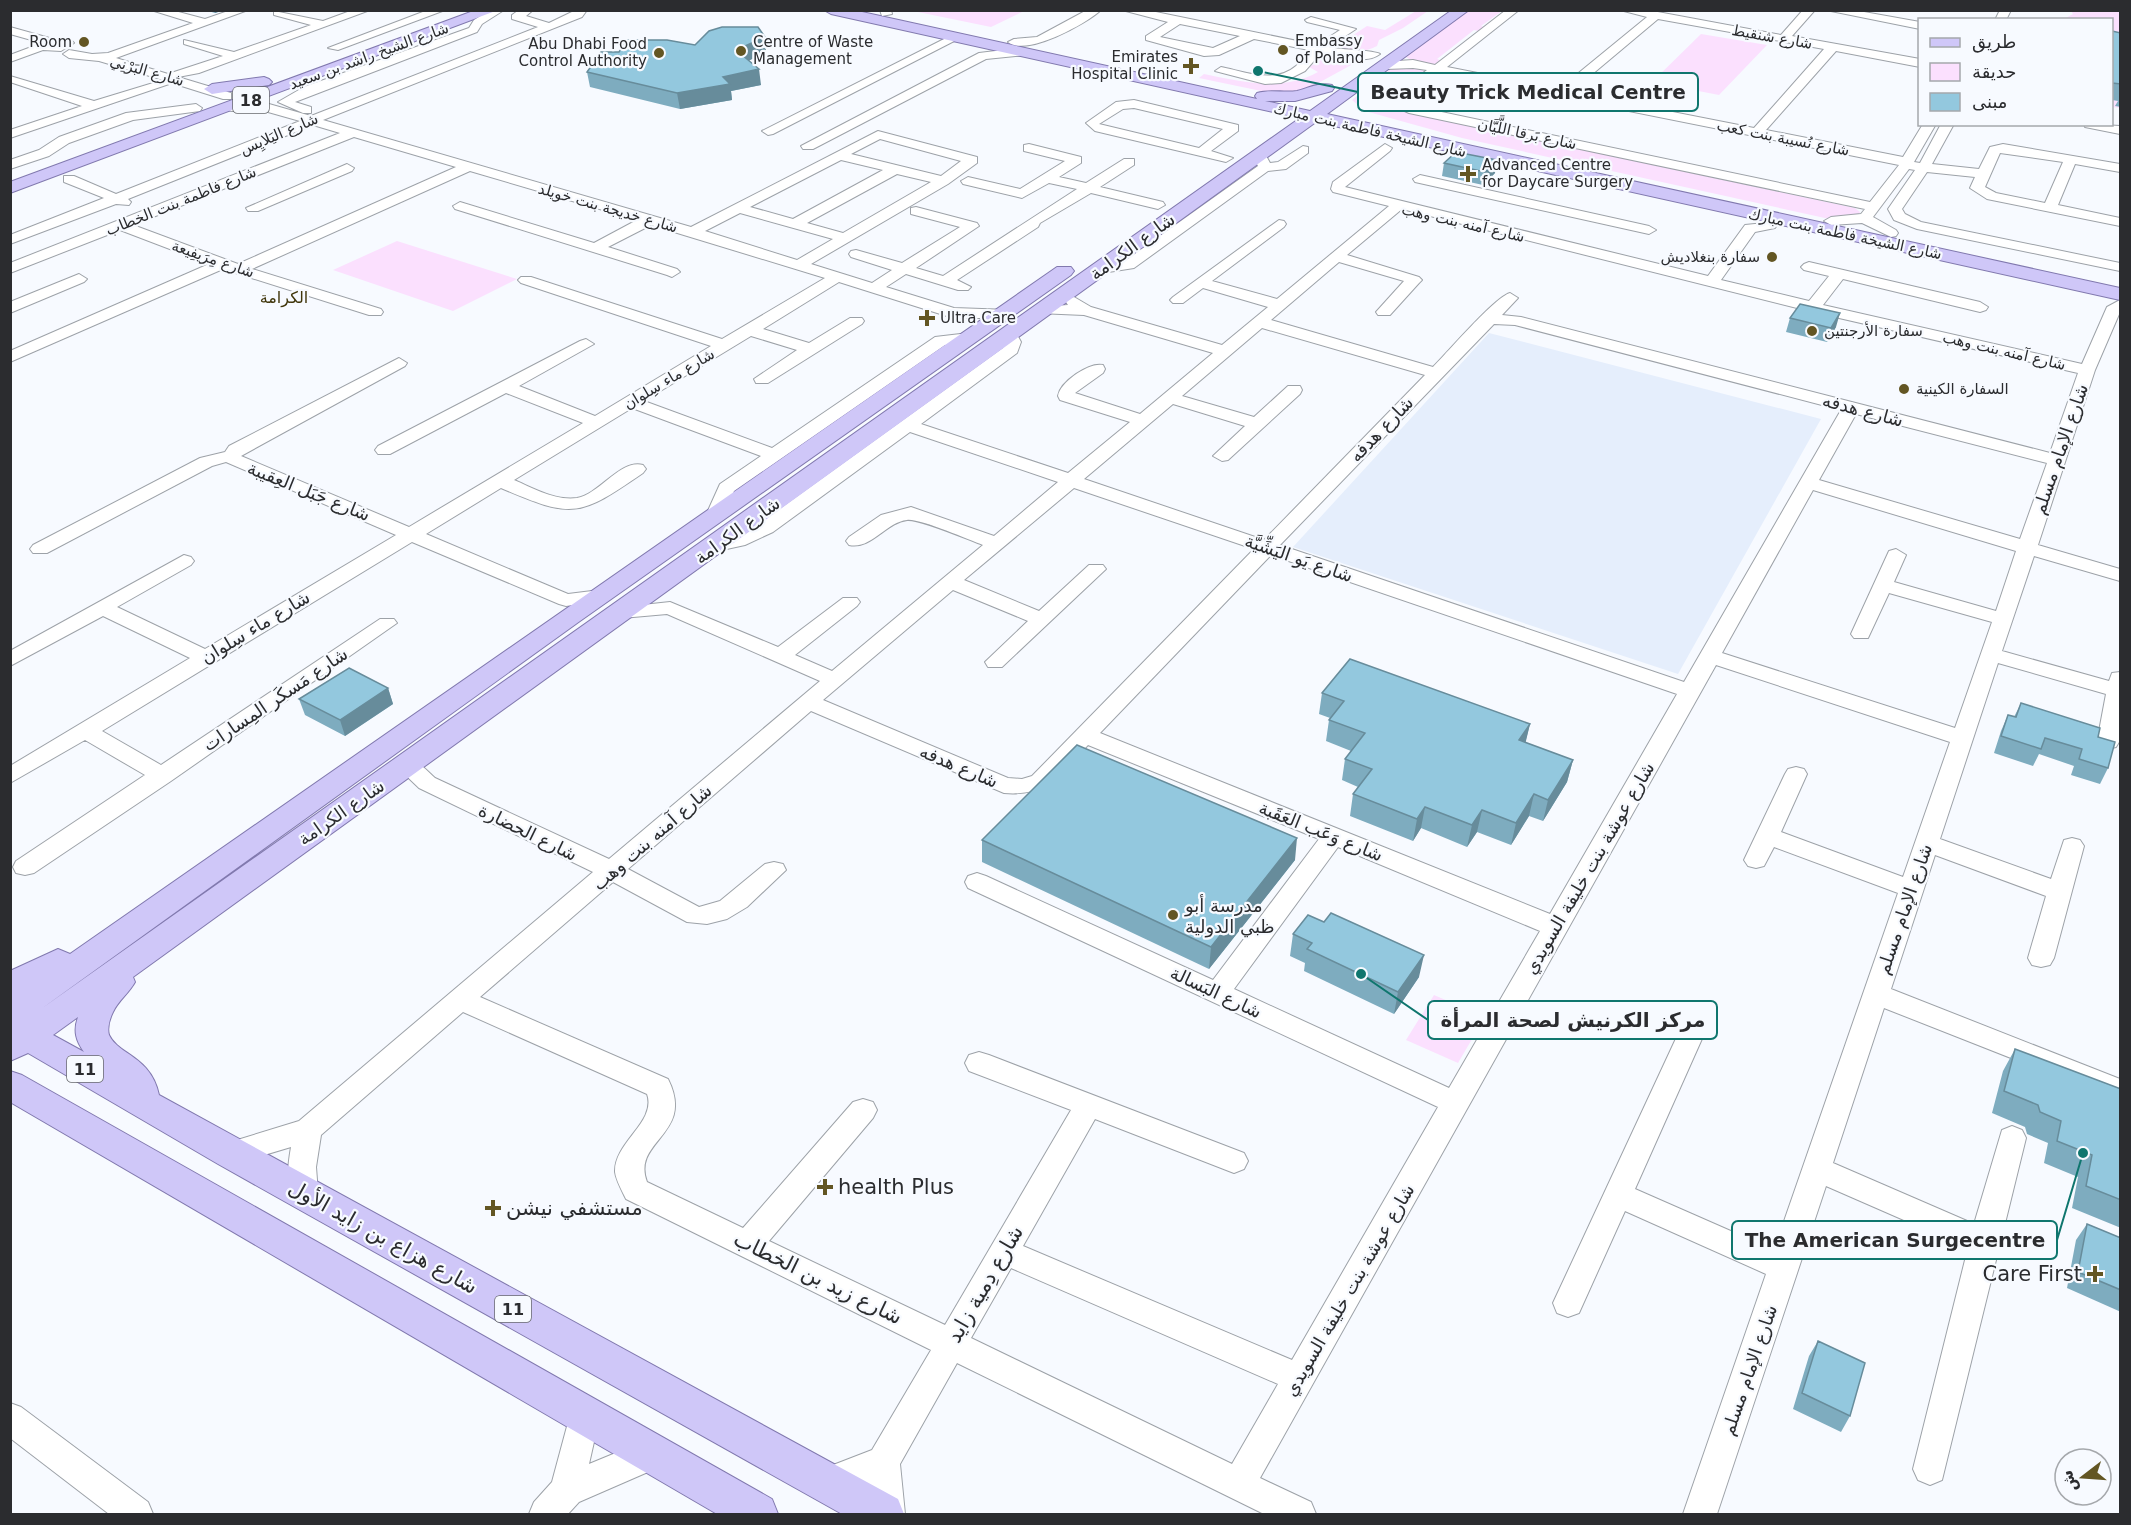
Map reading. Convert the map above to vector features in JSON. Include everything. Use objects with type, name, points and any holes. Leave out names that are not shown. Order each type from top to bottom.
[{"type":"main road","name":"شارع الشيخ راشد بن سعيد","points":[[10,176],[197,107],[229,102],[262,101],[278,84],[418,22],[461,10]]},
{"type":"main road","name":"شارع الشيخ راشد بن سعيد","points":[[229,102],[402,44],[491,10]]},
{"type":"main road","name":"شارع الشيخة فاطمة بنت مبارك","points":[[831,10],[954,37],[1018,47],[1042,44],[1258,96],[1351,126],[2115,299]]},
{"type":"main road","name":"شارع الشيخة فاطمة بنت مبارك","points":[[868,10],[886,12],[1236,100],[1398,127],[2121,282]]},
{"type":"main road","name":"شارع الكرامة","points":[[1306,111],[1346,93],[1462,10]]},
{"type":"main road","points":[[379,63],[402,44]]},
{"type":"main road","name":"شارع الكرامة","points":[[15,1031],[136,926],[568,608],[600,596],[973,334],[1044,310],[1102,268],[1262,161],[1284,139],[1326,88],[1351,66],[1378,51]]},
{"type":"main road","points":[[212,89],[278,84],[320,86]]},
{"type":"main road","points":[[1258,96],[1295,96],[1326,88]]},
{"type":"main road","points":[[1346,93],[1347,102],[1353,109],[1398,127]]},
{"type":"main road","points":[[10,188],[104,155],[130,139],[229,100],[229,102]]},
{"type":"main road","points":[[1236,100],[1269,112],[1284,139],[1317,126],[1351,126]]},
{"type":"main road","name":"شارع الكرامة","points":[[15,1031],[130,962],[661,584],[1007,324],[1158,205],[1226,158],[1284,139]]},
{"type":"main road","points":[[10,984],[35,975],[94,941],[136,926]]},
{"type":"main road","points":[[130,962],[121,979],[100,1005],[91,1029],[99,1048],[138,1078],[143,1102]]},
{"type":"main road","name":"شارع هزاع بن زايد الأول","points":[[15,1031],[883,1515]]},
{"type":"main road","points":[[10,1085],[757,1515]]},
{"type":"main road","points":[[10,1109],[32,1113],[57,1113]]},
{"type":"street","points":[[156,10],[205,23]]},
{"type":"street","points":[[121,57],[243,10]]},
{"type":"street","points":[[15,130],[177,78],[365,10]]},
{"type":"street","points":[[334,48],[418,22],[440,10]]},
{"type":"street","points":[[318,118],[284,102],[379,63],[473,30],[478,22],[499,10]]},
{"type":"street","points":[[528,10],[516,17],[548,26]]},
{"type":"street","points":[[1042,44],[1095,10]]},
{"type":"street","points":[[1127,10],[1318,49],[1351,66]]},
{"type":"street","name":"شارع بَرقا اللَّيَّان","points":[[1514,10],[1397,99],[1400,104],[1409,109],[1870,213]]},
{"type":"street","name":"شارع شنقيط","points":[[1625,10],[1918,63]]},
{"type":"street","points":[[1783,39],[1810,10]]},
{"type":"street","points":[[1831,10],[1861,13],[1918,26]]},
{"type":"street","name":"شارع اليَلايِس","points":[[10,240],[580,12]]},
{"type":"street","points":[[278,13],[324,25]]},
{"type":"street","points":[[1562,94],[1655,16]]},
{"type":"street","points":[[1221,71],[1265,80],[1281,79],[1301,68],[1318,49],[1350,29],[1311,20]]},
{"type":"street","points":[[1178,21],[1150,38],[1204,52],[1215,52],[1251,36]]},
{"type":"street","name":"شارع البَرْنِي","points":[[10,30],[54,48],[99,56],[121,57],[212,89],[229,102]]},
{"type":"street","name":"شارع البَرْنِي","points":[[10,35],[177,78],[195,92],[199,98],[197,107]]},
{"type":"street","points":[[768,131],[954,37]]},
{"type":"street","points":[[188,42],[235,56]]},
{"type":"street","points":[[808,146],[982,56],[1018,47]]},
{"type":"street","points":[[1756,132],[1833,47]]},
{"type":"street","points":[[15,57],[54,48]]},
{"type":"street","name":"شارع نُسيبة بنت كعب","points":[[1399,55],[1413,64]]},
{"type":"street","name":"شارع نُسيبة بنت كعب","points":[[1386,65],[1413,64],[1905,164],[1983,174]]},
{"type":"street","points":[[11,79],[30,73]]},
{"type":"street","points":[[11,79],[93,105]]},
{"type":"street","points":[[830,100],[877,110]]},
{"type":"street","name":"شارع خديجة بنت خويلد","points":[[262,101],[318,118],[352,133],[692,232],[953,313],[1007,324]]},
{"type":"street","points":[[1201,152],[1233,128],[1134,104],[1120,105],[1092,123],[1095,126],[1201,152],[1226,158]]},
{"type":"street","points":[[10,165],[44,153],[64,140],[131,116],[170,113],[197,107]]},
{"type":"street","points":[[1831,220],[1870,213],[1929,126]]},
{"type":"street","points":[[1947,126],[1924,167],[1895,209],[1905,220],[2121,267]]},
{"type":"street","points":[[2100,126],[2121,130]]},
{"type":"street","name":"شارع فاطمة بنت الخطاب","points":[[10,269],[352,133]]},
{"type":"street","points":[[692,232],[873,136],[883,135],[972,160],[911,206],[867,225],[799,265]]},
{"type":"street","points":[[968,181],[1022,194],[1076,160],[1029,148]]},
{"type":"street","points":[[1385,148],[1338,185],[1338,189],[1397,206]]},
{"type":"street","points":[[2121,168],[2003,148],[1995,150],[1977,188],[1983,193],[2121,222]]},
{"type":"street","points":[[839,155],[943,181]]},
{"type":"street","points":[[2050,208],[2071,158]]},
{"type":"street","points":[[945,281],[1129,162]]},
{"type":"street","points":[[239,268],[468,167]]},
{"type":"street","points":[[253,208],[347,168]]},
{"type":"street","points":[[794,224],[895,169]]},
{"type":"street","points":[[244,176],[292,191]]},
{"type":"street","points":[[1047,178],[1158,205]]},
{"type":"street","points":[[1420,178],[1649,230]]},
{"type":"street","points":[[69,179],[151,213]]},
{"type":"street","points":[[859,189],[972,226],[874,288]]},
{"type":"street","points":[[460,206],[672,272]]},
{"type":"street","name":"شارع آمنه بنت وهب","points":[[231,1153],[308,1130],[808,702],[1397,206],[1813,307],[2087,370]]},
{"type":"street","points":[[738,208],[845,238]]},
{"type":"street","points":[[818,211],[867,225]]},
{"type":"street","points":[[1870,213],[1892,233]]},
{"type":"street","points":[[595,248],[649,220]]},
{"type":"street","points":[[1576,249],[1604,220]]},
{"type":"street","points":[[1712,282],[1746,223],[1770,225]]},
{"type":"street","points":[[1178,300],[1279,224]]},
{"type":"street","name":"شارع مِرَيفِيعة","points":[[120,225],[222,264],[375,312]]},
{"type":"street","points":[[940,246],[981,258]]},
{"type":"street","points":[[856,254],[963,286]]},
{"type":"street","points":[[1336,257],[1404,275],[1414,280],[1384,312]]},
{"type":"street","points":[[10,357],[222,264]]},
{"type":"street","points":[[1809,267],[1980,307]]},
{"type":"street","points":[[1813,307],[1839,274]]},
{"type":"street","name":"شارع ماء سِلوان","points":[[10,776],[837,277]]},
{"type":"street","points":[[10,308],[79,279]]},
{"type":"street","points":[[526,280],[724,345]]},
{"type":"street","points":[[1201,283],[1279,305]]},
{"type":"street","points":[[1068,292],[1074,302],[1085,310]]},
{"type":"street","points":[[10,295],[26,301]]},
{"type":"street","points":[[1487,319],[1509,298]]},
{"type":"street","name":"شارع الإمام مسلم","points":[[1700,1515],[2056,460],[2087,370],[2115,299]]},
{"type":"street","points":[[1044,310],[1085,310],[1225,351]]},
{"type":"street","name":"شارع خديجة بنت خويلد","points":[[953,313],[973,334]]},
{"type":"street","name":"شارع هدفه","points":[[808,702],[1005,785],[1023,787],[1040,782],[1487,319],[1515,320],[2056,460]]},
{"type":"street","points":[[762,379],[856,321]]},
{"type":"street","points":[[1259,322],[1436,373]]},
{"type":"street","points":[[713,546],[738,542],[766,528],[1011,350],[1013,342],[1007,324]]},
{"type":"street","points":[[750,330],[810,349]]},
{"type":"street","points":[[715,515],[726,488],[941,340],[973,334]]},
{"type":"street","points":[[384,450],[586,344]]},
{"type":"street","name":"شارع جَبَل العِقيبة","points":[[399,363],[235,450],[231,456],[233,460],[412,533],[568,608]]},
{"type":"street","points":[[1096,369],[1067,391],[1066,396],[1142,420]]},
{"type":"street","points":[[504,386],[596,422]]},
{"type":"street","points":[[1222,456],[1294,390]]},
{"type":"street","points":[[1169,397],[1257,424]]},
{"type":"street","points":[[630,402],[775,455]]},
{"type":"street","name":"شارع عوشة بنت خليفة السويدي","points":[[1238,1485],[1851,408]]},
{"type":"street","name":"شارع يَو اليَشِّيَّة","points":[[908,425],[1690,691]]},
{"type":"street","points":[[40,549],[206,462],[231,456]]},
{"type":"street","points":[[500,481],[562,504],[576,504],[590,500],[637,469]]},
{"type":"street","points":[[1808,483],[2121,575]]},
{"type":"street","points":[[856,541],[888,519],[912,513],[997,543]]},
{"type":"street","points":[[1861,634],[1896,555]]},
{"type":"street","points":[[10,660],[184,561]]},
{"type":"street","points":[[995,663],[1096,569]]},
{"type":"street","points":[[951,582],[1042,619]]},
{"type":"street","points":[[661,584],[670,608]]},
{"type":"street","points":[[1882,585],[2003,619]]},
{"type":"street","points":[[781,655],[850,602]]},
{"type":"street","points":[[101,607],[205,657]]},
{"type":"street","points":[[622,612],[670,608],[835,680]]},
{"type":"street","name":"شارع مَسكَر المِسارات","points":[[25,867],[387,623]]},
{"type":"street","points":[[1991,654],[2119,684],[2108,742]]},
{"type":"street","points":[[1709,656],[1962,738]]},
{"type":"street","points":[[86,731],[163,776]]},
{"type":"street","name":"شارع وَعَب العَقَبة","points":[[1085,735],[1556,927]]},
{"type":"street","name":"شارع الحضارة","points":[[407,766],[427,783],[612,871],[696,916],[709,916],[723,912],[774,870]]},
{"type":"street","points":[[1756,860],[1796,774]]},
{"type":"street","points":[[1217,993],[1334,836]]},
{"type":"street","points":[[1767,837],[1911,889]]},
{"type":"street","points":[[1927,843],[2059,891]]},
{"type":"street","points":[[2041,958],[2072,846]]},
{"type":"street","name":"شارع البَسالة","points":[[977,882],[1455,1103]]},
{"type":"street","points":[[1876,994],[2121,1090]]},
{"type":"street","name":"شارع زيد بن الخطاب","points":[[461,1000],[658,1087],[664,1097],[664,1110],[628,1161],[628,1177],[636,1190],[1299,1515]]},
{"type":"street","points":[[1568,1304],[1692,1032]]},
{"type":"street","points":[[978,1063],[1234,1161]]},
{"type":"street","name":"شارع دِمية زايد","points":[[883,1462],[1088,1106]]},
{"type":"street","points":[[749,1244],[864,1110]]},
{"type":"street","points":[[304,1193],[302,1167],[308,1130]]},
{"type":"street","points":[[1930,1469],[1984,1242],[2012,1138]]},
{"type":"street","points":[[1817,1169],[1984,1242]]},
{"type":"street","points":[[1619,1195],[1783,1268]]},
{"type":"street","points":[[1004,1251],[1299,1378]]},
{"type":"street","points":[[567,1490],[584,1415]]},
{"type":"street","points":[[12,1421],[136,1515]]},
{"type":"street","points":[[546,1515],[567,1490],[652,1454]]},
{"type":"street","points":[[827,1483],[883,1462],[888,1515]]},
{"type":"shaded area","points":[[1489,333],[1821,419],[1678,674],[1293,547]]},
{"type":"green space","points":[[913,11],[1024,11],[991,27]]},
{"type":"green space","points":[[1416,11],[1428,11],[1403,28],[1379,40],[1377,46],[1356,51],[1335,47],[1367,26],[1385,30]]},
{"type":"green space","points":[[1468,11],[1502,11],[1481,26],[1487,28],[1482,32],[1474,30],[1437,59],[1443,61],[1439,63],[1424,64],[1406,57]]},
{"type":"green space","points":[[2071,11],[2120,11],[2120,108],[2113,107],[2113,18],[2066,18],[2073,14]]},
{"type":"green space","points":[[1701,34],[1767,45],[1719,95],[1652,82]]},
{"type":"green space","points":[[1324,52],[1344,56],[1353,64],[1302,92],[1275,94],[1199,78],[1204,74],[1262,84],[1290,82],[1318,72],[1309,67],[1316,63],[1312,58],[1316,53]]},
{"type":"green space","points":[[1394,66],[1423,69],[1426,72],[1390,100],[1391,106],[1398,110],[1855,208],[1860,212],[1859,217],[1834,220],[1462,138],[1365,111],[1352,100]]},
{"type":"green space","points":[[397,241],[517,279],[453,311],[333,270]]},
{"type":"green space","points":[[1434,995],[1485,1017],[1458,1063],[1406,1040]]},
{"type":"building","points":[[722,27],[758,27],[765,37],[736,50],[759,69],[723,77],[730,84],[677,93],[587,72],[601,52],[619,52],[627,40],[667,40],[695,45],[709,31]]},
{"type":"building","points":[[2113,31],[2121,33],[2121,84],[2113,83]]},
{"type":"building","points":[[1456,152],[1497,160],[1485,172],[1444,163]]},
{"type":"building","points":[[1800,304],[1840,313],[1831,328],[1790,318]]},
{"type":"building","points":[[1350,659],[1530,724],[1519,740],[1573,760],[1548,800],[1534,794],[1516,823],[1482,810],[1472,825],[1425,807],[1417,819],[1353,794],[1372,769],[1345,759],[1365,733],[1329,720],[1344,701],[1322,693]]},
{"type":"building","points":[[349,668],[388,688],[340,720],[299,699]]},
{"type":"building","points":[[2021,703],[2100,728],[2098,737],[2115,742],[2108,768],[2079,759],[2082,749],[2045,738],[2041,749],[2001,736],[2008,715],[2016,717]]},
{"type":"building","name":"مدرسة أبو ظبي الدولية","points":[[1077,745],[1297,838],[1211,947],[982,840]]},
{"type":"building","points":[[1331,913],[1424,955],[1398,992],[1307,949],[1312,943],[1293,934],[1308,915],[1324,922]]},
{"type":"building","points":[[2015,1049],[2121,1089],[2121,1200],[2086,1186],[2092,1155],[2057,1141],[2061,1121],[2040,1112],[2038,1105],[2004,1091]]},
{"type":"building","points":[[2087,1224],[2121,1238],[2121,1290],[2078,1272]]},
{"type":"building","points":[[1818,1341],[1865,1363],[1850,1416],[1802,1393]]},
{"type":"place","name":"Room","points":[[84,42]]},
{"type":"place","name":"Embassy of Poland","points":[[1283,50]]},
{"type":"place","name":"Centre of Waste Management","points":[[741,51]]},
{"type":"place","name":"Abu Dhabi Food Control Authority","points":[[659,53]]},
{"type":"place","name":"Emirates Hospital Clinic","points":[[1191,66]]},
{"type":"place","name":"Beauty Trick Medical Centre","points":[[1258,71]]},
{"type":"place","name":"Advanced Centre for Daycare Surgery","points":[[1468,174]]},
{"type":"place","name":"سفارة بنغلاديش","points":[[1772,257]]},
{"type":"place","name":"Ultra Care","points":[[927,318]]},
{"type":"place","name":"سفارة الأرجنتين","points":[[1812,331]]},
{"type":"place","name":"السفارة الكينية","points":[[1904,389]]},
{"type":"place","name":"مدرسة أبو ظبي الدولية","points":[[1173,915]]},
{"type":"place","name":"مركز الكرنيش لصحة المرأة","points":[[1361,974]]},
{"type":"place","name":"The American Surgecentre","points":[[2083,1153]]},
{"type":"place","name":"health Plus","points":[[825,1187]]},
{"type":"place","name":"مستشفي نيشن","points":[[493,1208]]},
{"type":"place","name":"Care First","points":[[2095,1274]]},
{"type":"district","name":"الكرامة","points":[[284,297]]}]
